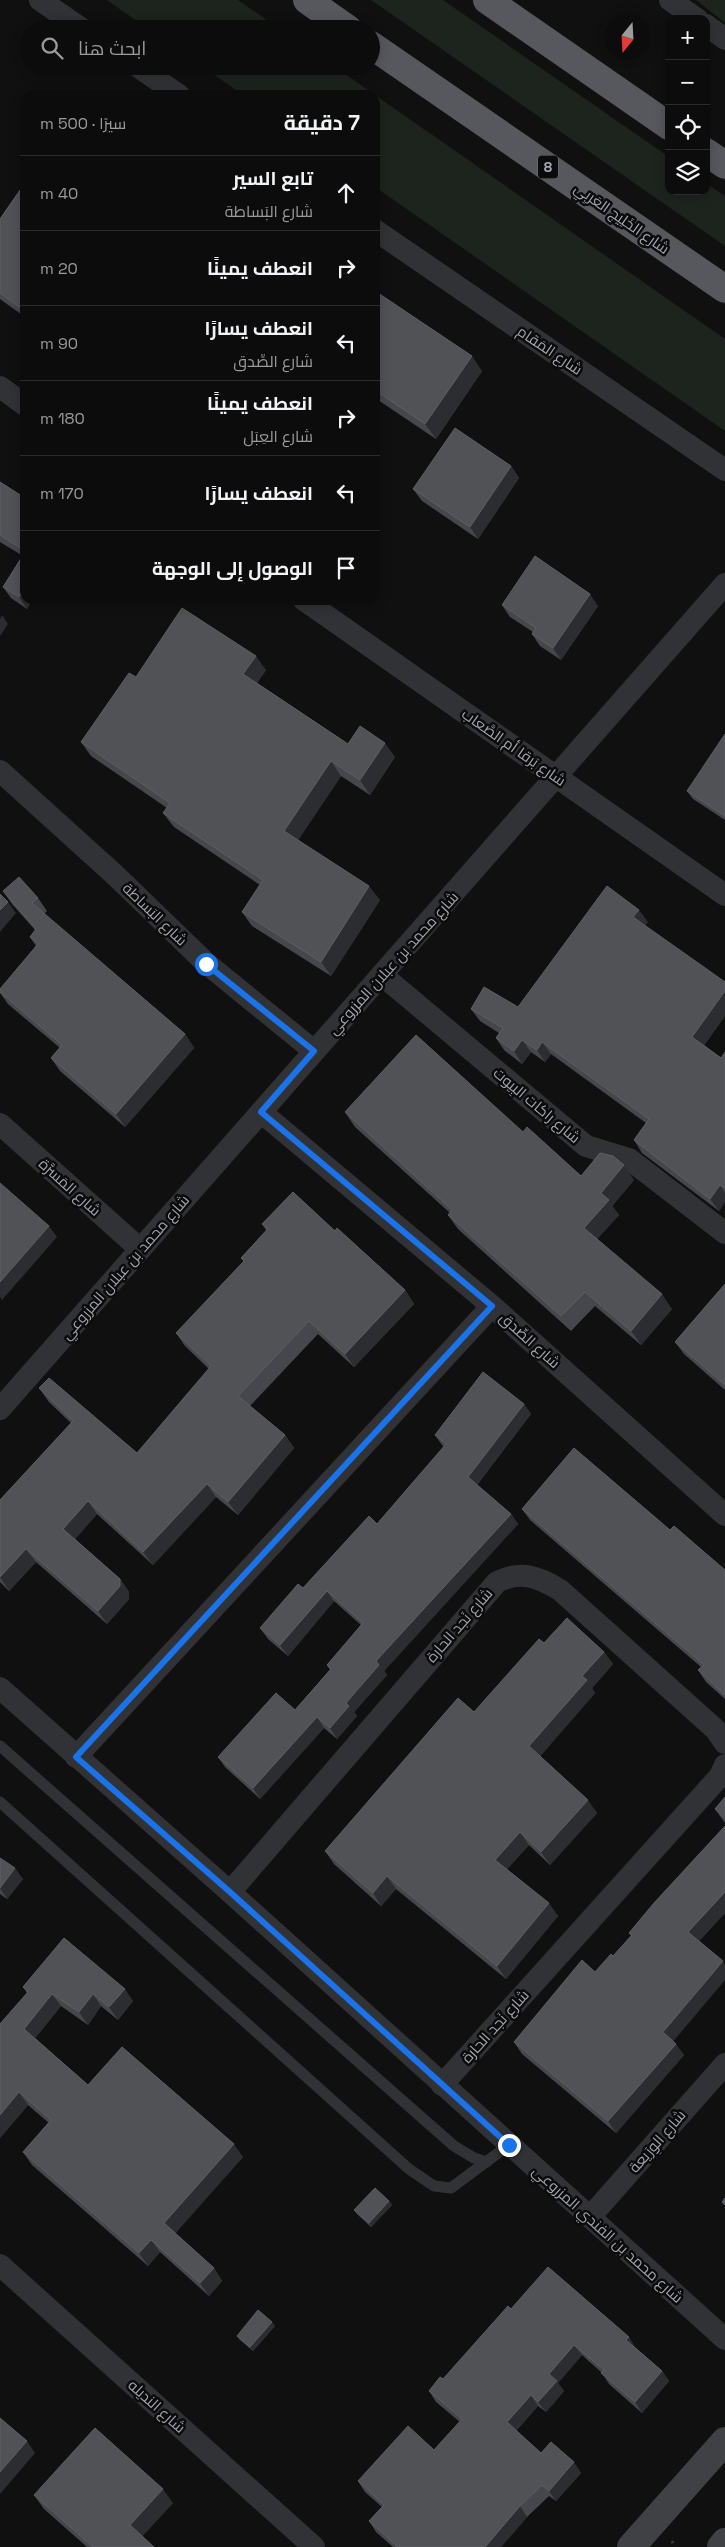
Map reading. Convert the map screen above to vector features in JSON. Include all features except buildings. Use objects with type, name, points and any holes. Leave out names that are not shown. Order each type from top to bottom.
[{"type":"highway","points":[[306,0],[335,20]]},
{"type":"highway","points":[[487,0],[665,123]]},
{"type":"highway","name":"شارع الخَلِيج العَربِي","points":[[380,51],[725,289]]},
{"type":"highway","points":[[710,155],[725,165]]},
{"type":"main road","points":[[630,2547],[725,2441]]},
{"type":"main road","points":[[721,2547],[725,2542]]},
{"type":"street","points":[[40,0],[69,20]]},
{"type":"street","points":[[670,0],[691,15]]},
{"type":"street","points":[[710,28],[725,39]]},
{"type":"street","points":[[150,75],[172,90]]},
{"type":"street","name":"شارع المَقام","points":[[380,233],[725,470]]},
{"type":"street","points":[[0,387],[20,401]]},
{"type":"street","name":"شارع محمد بن عبلان المزروعي","points":[[0,1409],[314,1051],[383,976],[725,584]]},
{"type":"street","name":"شارع بَرقا أم الصَّعاب","points":[[311,605],[725,895]]},
{"type":"street","name":"شارع البَساطة","points":[[0,771],[115,875],[206,964],[314,1051]]},
{"type":"street","name":"شارع راكات البِيوت","points":[[383,976],[586,1146],[629,1159],[725,1233]]},
{"type":"street","name":"شارع الصِّدق","points":[[261,1112],[492,1306],[725,1515]]},
{"type":"street","name":"شارع المَسرَّة","points":[[0,1124],[140,1249]]},
{"type":"street","points":[[76,1757],[492,1306]]},
{"type":"street","name":"شارع نَجد الحارة","points":[[230,1892],[497,1582],[510,1576],[524,1575],[542,1579],[560,1590],[715,1729],[725,1744]]},
{"type":"street","name":"شارع محمد بن الفندي المزروعي","points":[[0,1688],[230,1892],[725,2339]]},
{"type":"street","name":"شارع نَجد الحارة","points":[[442,2085],[720,1776],[725,1765]]},
{"type":"street","name":"شارع الوِرَيعة","points":[[590,2218],[725,2064]]},
{"type":"street","name":"شارع النديله","points":[[0,2265],[314,2547]]},
{"type":"lane","points":[[0,1746],[454,2146],[474,2158],[487,2162]]},
{"type":"lane","points":[[0,1802],[419,2178],[434,2186],[451,2188],[509,2145]]},
{"type":"path","points":[[672,2541],[675,2547]]},
{"type":"shaded area","points":[[107,0],[238,0],[267,20],[135,20]]},
{"type":"shaded area","points":[[371,0],[443,0],[665,154],[665,195],[710,195],[710,186],[725,196],[725,246]]},
{"type":"shaded area","points":[[696,0],[725,0],[725,23]]},
{"type":"shaded area","points":[[215,75],[347,75],[368,90],[236,90]]},
{"type":"shaded area","points":[[380,98],[725,339],[725,431],[380,190]]},
{"type":"route","points":[[206,964],[314,1051],[261,1112],[492,1306],[76,1757],[230,1892],[509,2145]]}]
